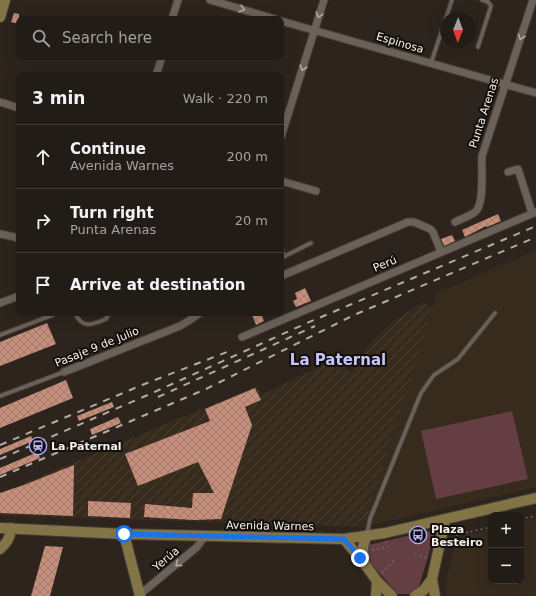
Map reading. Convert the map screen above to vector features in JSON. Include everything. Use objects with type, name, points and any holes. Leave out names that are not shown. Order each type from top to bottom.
[{"type":"main road","points":[[0,17],[5,0]]},
{"type":"main road","name":"Avenida Warnes","points":[[0,528],[124,534],[344,539],[366,537],[536,498]]},
{"type":"main road","points":[[435,596],[432,579],[445,520]]},
{"type":"main road","points":[[0,550],[7,544],[11,528]]},
{"type":"main road","points":[[124,534],[140,596]]},
{"type":"main road","points":[[364,562],[363,546],[366,537]]},
{"type":"main road","points":[[344,539],[364,562],[377,581],[392,596]]},
{"type":"main road","points":[[415,596],[424,590],[432,579]]},
{"type":"main road","points":[[376,596],[377,581]]},
{"type":"street","points":[[173,16],[178,0]]},
{"type":"street","points":[[210,0],[265,16]]},
{"type":"street","points":[[284,128],[324,0]]},
{"type":"street","name":"Punta Arenas","points":[[455,222],[476,212],[480,206],[482,190],[482,156],[533,0]]},
{"type":"street","name":"Espinosa","points":[[284,22],[536,93]]},
{"type":"street","points":[[157,72],[161,60]]},
{"type":"street","points":[[0,102],[16,107]]},
{"type":"street","points":[[508,172],[518,169],[534,212]]},
{"type":"street","points":[[284,182],[316,191]]},
{"type":"street","name":"Perú","points":[[242,337],[534,212]]},
{"type":"street","points":[[284,275],[408,222],[414,222],[430,229],[433,232],[441,252]]},
{"type":"street","points":[[0,234],[16,237]]},
{"type":"street","points":[[0,303],[16,297]]},
{"type":"street","name":"Pasaje 9 de Julio","points":[[64,372],[180,326],[196,316]]},
{"type":"street","name":"Yerúa","points":[[140,596],[197,547],[205,536]]},
{"type":"lane","points":[[448,12],[452,0]]},
{"type":"lane","points":[[478,47],[491,6],[488,2],[482,0]]},
{"type":"lane","points":[[431,63],[440,36]]},
{"type":"lane","points":[[284,256],[311,243]]},
{"type":"lane","points":[[366,537],[370,519],[421,393],[434,375],[458,359],[495,313]]},
{"type":"lane","points":[[0,335],[50,316]]},
{"type":"lane","points":[[76,316],[79,321],[85,324],[94,324],[106,319],[108,316]]},
{"type":"lane","name":"Pasaje 9 de Julio","points":[[0,396],[64,372]]},
{"type":"path","points":[[524,518],[536,516]]},
{"type":"path","points":[[456,535],[488,528]]},
{"type":"path","points":[[412,534],[414,543]]},
{"type":"path","points":[[386,540],[387,547]]},
{"type":"path","points":[[415,554],[427,558]]},
{"type":"path","points":[[377,581],[381,573],[394,560]]},
{"type":"shaded area","points":[[536,250],[536,487],[364,527],[437,293]]},
{"type":"shaded area","points":[[423,302],[432,309],[364,527],[0,515],[0,493],[257,386],[261,395],[333,360],[352,372],[361,355],[375,338],[394,321]]},
{"type":"shaded area","points":[[512,411],[528,479],[436,499],[421,431]]},
{"type":"shaded area","points":[[536,518],[536,596],[448,596],[445,585],[457,538],[488,530],[488,584],[524,584],[524,521]]},
{"type":"shaded area","points":[[429,531],[434,536],[419,587],[410,594],[398,594],[367,559],[366,551],[368,545]]},
{"type":"building","points":[[14,13],[19,14],[19,16],[16,16],[16,23],[11,22]]},
{"type":"building","points":[[498,214],[501,221],[487,227],[486,226],[465,237],[462,230]]},
{"type":"building","points":[[452,235],[455,241],[444,246],[441,239]]},
{"type":"building","points":[[305,288],[311,301],[296,307],[293,301],[297,299],[295,293]]},
{"type":"building","points":[[252,316],[262,316],[264,321],[256,325]]},
{"type":"building","points":[[47,323],[56,344],[0,366],[0,342]]},
{"type":"building","points":[[66,380],[73,398],[0,428],[0,408]]},
{"type":"building","points":[[255,388],[261,400],[245,407],[252,425],[221,519],[193,520],[144,517],[145,504],[192,508],[193,493],[214,493],[198,462],[138,486],[125,454],[210,421],[205,409]]},
{"type":"building","points":[[112,402],[114,407],[79,421],[77,416]]},
{"type":"building","points":[[118,417],[121,423],[92,435],[90,429]]},
{"type":"building","points":[[31,436],[33,441],[0,455],[0,449]]},
{"type":"building","points":[[38,452],[40,458],[0,475],[0,468]]},
{"type":"building","points":[[74,465],[73,516],[0,513],[0,493]]},
{"type":"building","points":[[88,501],[131,503],[130,518],[88,516]]},
{"type":"building","points":[[45,546],[63,547],[50,596],[31,596]]},
{"type":"railway","points":[[0,459],[150,394],[307,323],[536,226]]},
{"type":"railway","points":[[0,477],[206,389],[354,315],[536,237]]},
{"type":"railway","points":[[158,397],[315,326]]},
{"type":"railway","points":[[0,445],[142,385],[227,352]]},
{"type":"place","name":"La Paternal","points":[[38,446]]},
{"type":"place","name":"Plaza Besteiro","points":[[418,535]]},
{"type":"district","name":"La Paternal","points":[[338,360]]},
{"type":"route","points":[[124,534],[344,539],[360,558]]}]
